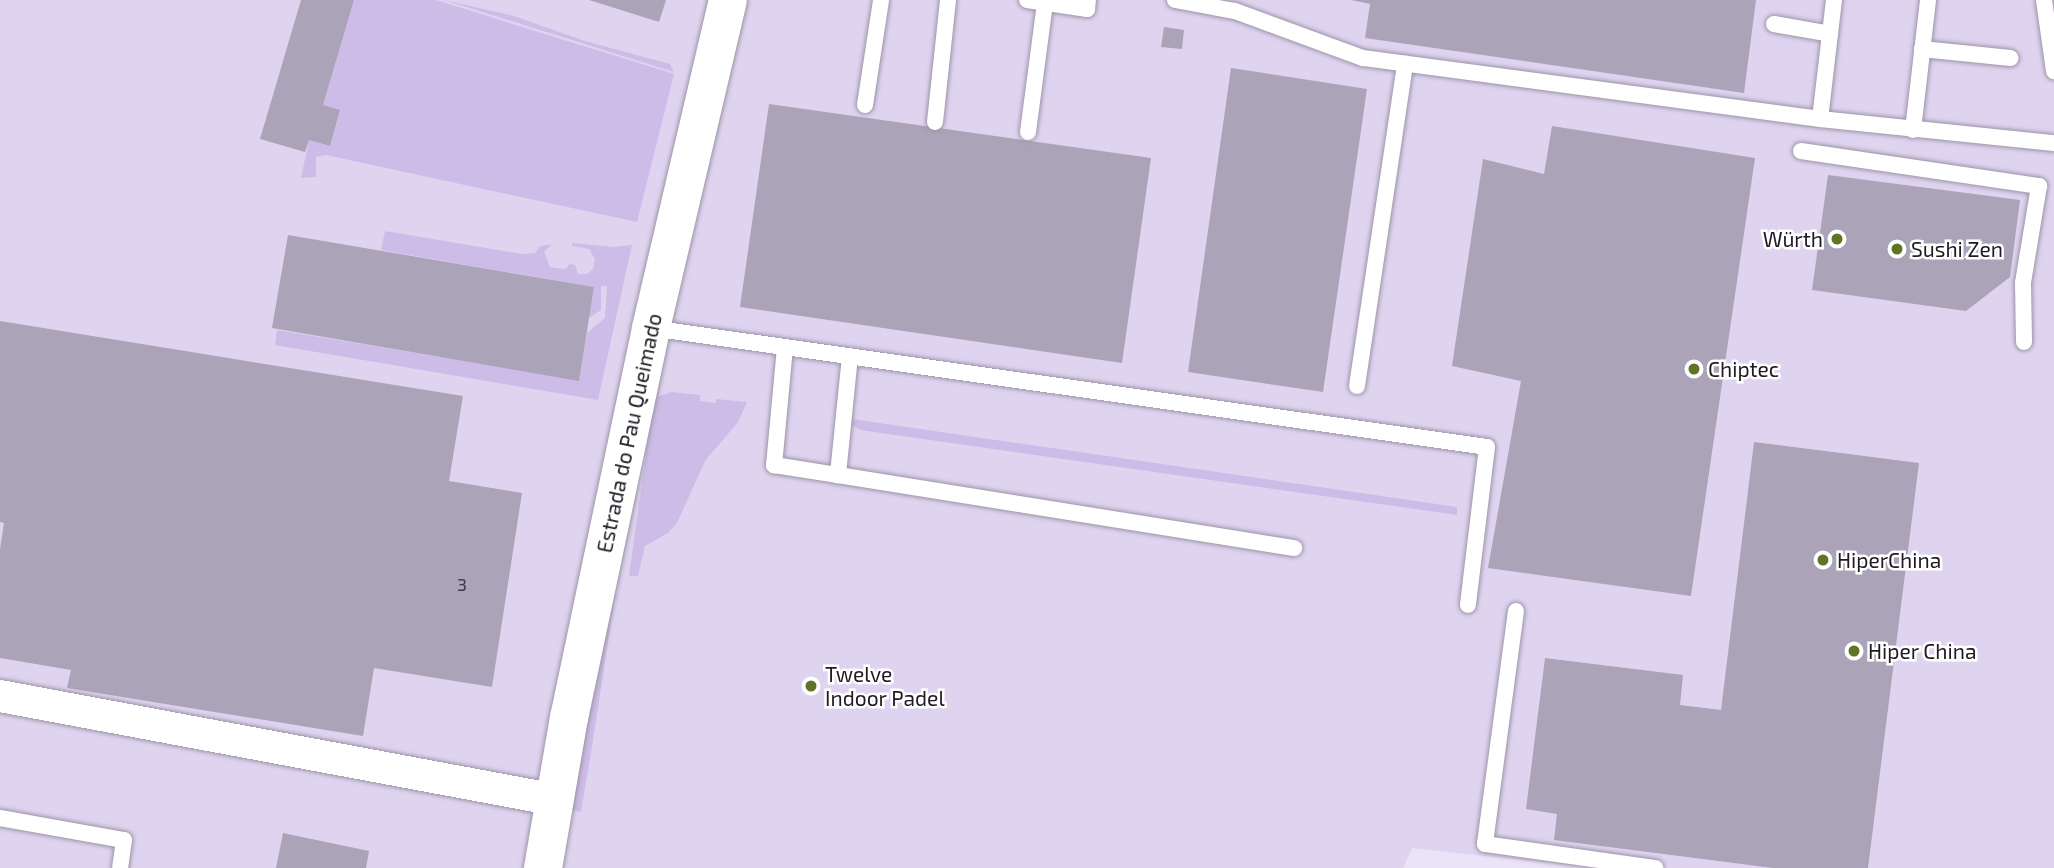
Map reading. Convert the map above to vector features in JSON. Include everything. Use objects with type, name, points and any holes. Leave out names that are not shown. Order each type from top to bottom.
[{"type":"street","name":"Estrada do Pau Queimado","points":[[543,868],[569,718],[651,328],[728,0]]},
{"type":"street","points":[[0,696],[556,800]]},
{"type":"lane","points":[[864,105],[881,0]]},
{"type":"lane","points":[[935,122],[948,0]]},
{"type":"lane","points":[[1027,0],[1087,9],[1088,0]]},
{"type":"lane","points":[[1175,0],[1235,11],[1363,58],[1820,119],[2054,143]]},
{"type":"lane","points":[[1820,119],[1834,0]]},
{"type":"lane","points":[[1913,130],[1928,0]]},
{"type":"lane","points":[[2044,0],[2054,71]]},
{"type":"lane","points":[[1028,132],[1045,3]]},
{"type":"lane","points":[[1774,24],[1830,34]]},
{"type":"lane","points":[[1922,49],[2011,58]]},
{"type":"lane","points":[[1357,386],[1405,64]]},
{"type":"lane","points":[[1801,151],[2039,186],[2022,283],[2024,342]]},
{"type":"lane","points":[[651,328],[1487,447],[1468,605]]},
{"type":"lane","points":[[785,347],[774,465],[1294,548]]},
{"type":"lane","points":[[838,475],[850,356]]},
{"type":"lane","points":[[1516,611],[1485,844],[1655,868]]},
{"type":"lane","points":[[0,818],[124,840],[120,868]]},
{"type":"shaded area","points":[[0,0],[2054,0],[2054,868],[1596,868],[1412,848],[1403,868],[0,868]]},
{"type":"shaded area","points":[[354,0],[436,0],[674,74],[637,222],[326,155],[316,157],[316,177],[301,178],[309,140],[330,146],[340,111],[323,105]]},
{"type":"shaded area","points":[[444,0],[514,16],[585,41],[670,64],[674,72]]},
{"type":"shaded area","points":[[385,231],[522,254],[535,253],[540,246],[552,244],[544,252],[550,267],[565,269],[570,264],[575,265],[578,274],[587,274],[593,269],[595,259],[589,249],[572,246],[572,243],[613,247],[632,245],[598,400],[275,345],[277,330],[579,380],[587,333],[605,318],[607,286],[601,286],[601,310],[589,318],[594,287],[381,250]]},
{"type":"shaded area","points":[[671,392],[700,395],[700,401],[716,403],[716,399],[747,402],[738,422],[705,461],[677,523],[668,533],[645,546],[638,576],[629,576],[653,403],[659,396]]},
{"type":"shaded area","points":[[852,419],[1457,507],[1457,515],[860,430],[853,425]]},
{"type":"shaded area","points":[[617,581],[581,812],[561,808]]},
{"type":"building","points":[[301,0],[354,0],[323,105],[340,110],[330,146],[309,140],[305,152],[260,139]]},
{"type":"building","points":[[589,0],[666,0],[659,22]]},
{"type":"building","points":[[1351,0],[1756,0],[1744,93],[1365,38],[1370,4]]},
{"type":"building","points":[[1164,27],[1184,30],[1182,49],[1161,47]]},
{"type":"building","points":[[1231,68],[1367,89],[1323,392],[1188,372]]},
{"type":"building","points":[[769,104],[1151,158],[1122,363],[740,307]]},
{"type":"building","points":[[1552,126],[1755,158],[1691,596],[1488,568],[1521,381],[1452,366],[1483,159],[1544,174]]},
{"type":"building","points":[[1828,175],[2020,200],[2010,277],[1966,311],[1812,290]]},
{"type":"building","points":[[288,235],[594,287],[579,381],[272,328]]},
{"type":"building","points":[[0,321],[463,396],[449,481],[522,493],[492,687],[374,668],[363,736],[67,688],[71,670],[0,658],[0,549],[4,523],[0,522]]},
{"type":"building","name":"HiperChina","points":[[1754,442],[1919,463],[1868,868],[1773,868],[1554,840],[1557,814],[1526,809],[1545,658],[1683,675],[1680,705],[1721,710]]},
{"type":"building","points":[[283,833],[369,851],[366,868],[276,868]]},
{"type":"place","name":"Würth","points":[[1837,239]]},
{"type":"place","name":"Sushi Zen","points":[[1897,249]]},
{"type":"place","name":"Chiptec","points":[[1694,369]]},
{"type":"place","name":"HiperChina","points":[[1823,560]]},
{"type":"place","name":"Hiper China","points":[[1854,651]]},
{"type":"place","name":"Twelve Indoor Padel","points":[[811,686]]}]
